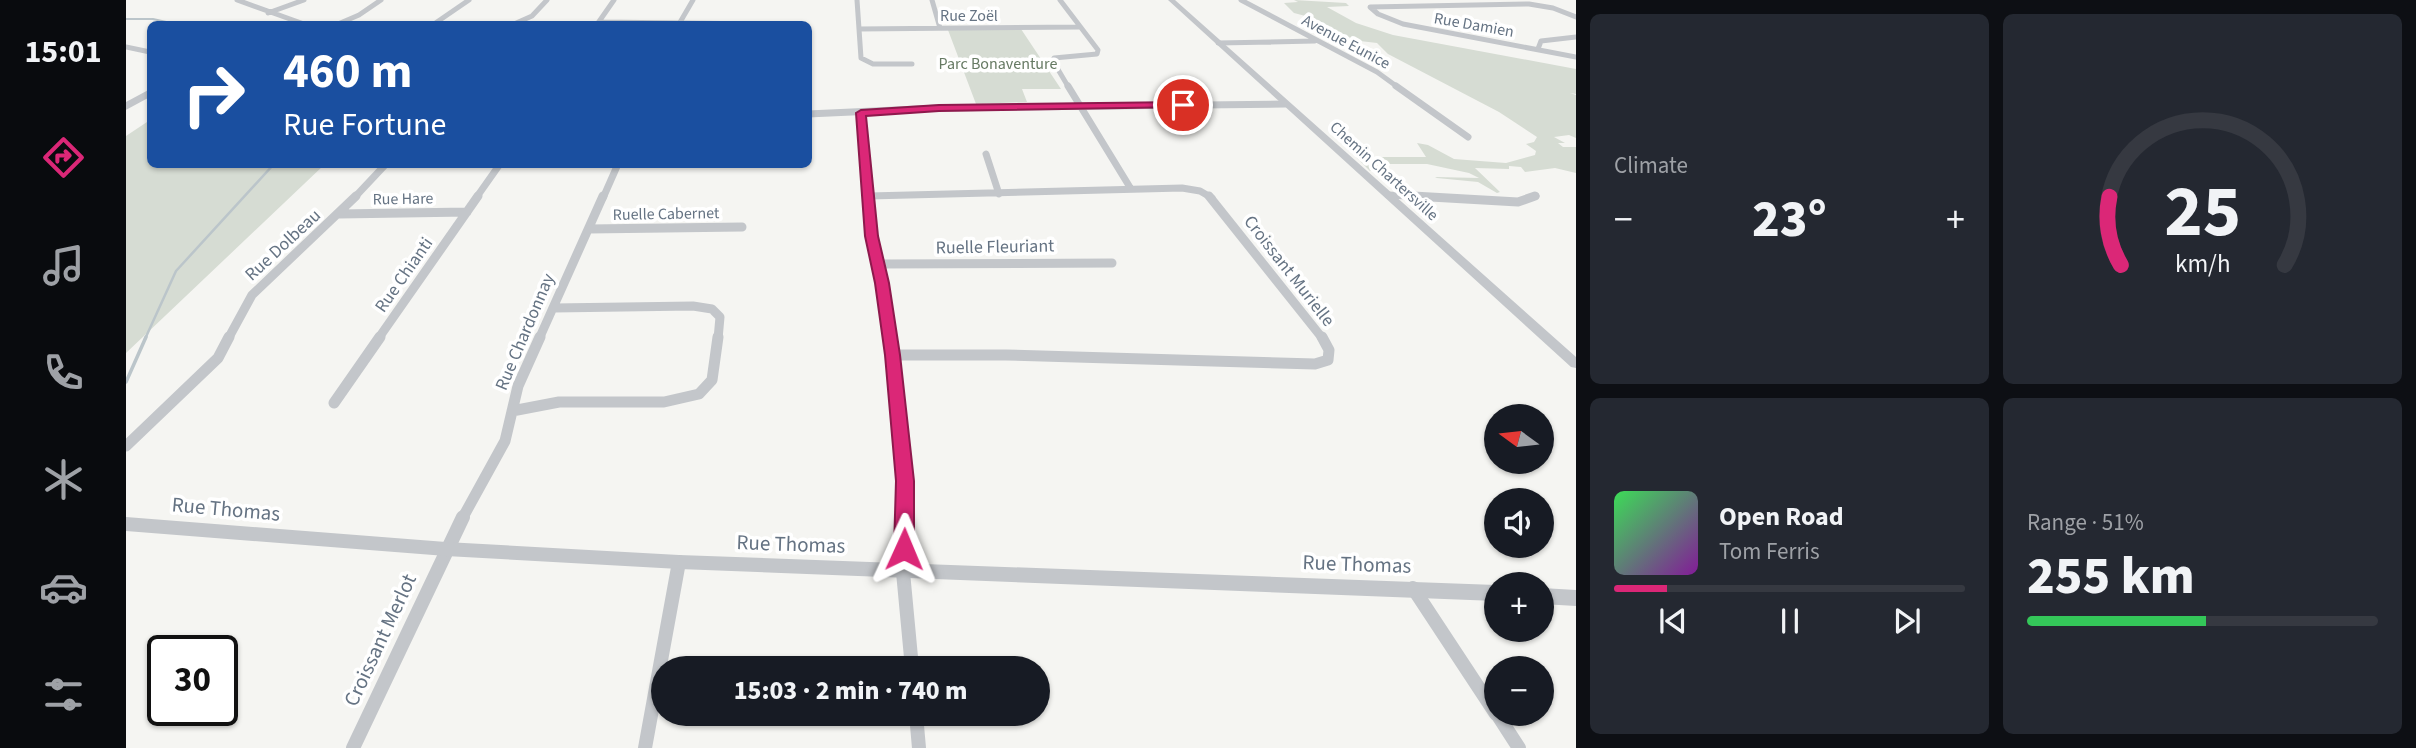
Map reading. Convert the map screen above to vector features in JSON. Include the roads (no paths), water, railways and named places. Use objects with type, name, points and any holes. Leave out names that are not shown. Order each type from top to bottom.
[{"type":"street","points":[[237,0],[240,4],[294,21]]},
{"type":"street","points":[[268,13],[304,0]]},
{"type":"street","points":[[345,21],[381,0]]},
{"type":"street","points":[[438,21],[469,0]]},
{"type":"street","points":[[521,21],[533,16],[547,0]]},
{"type":"street","points":[[599,21],[614,0]]},
{"type":"street","points":[[681,21],[693,0]]},
{"type":"street","points":[[857,0],[861,58],[865,62],[912,64]]},
{"type":"street","points":[[932,0],[940,29]]},
{"type":"street","points":[[1060,0],[1098,50],[1097,54],[1054,58],[1053,61],[1131,189]]},
{"type":"street","name":"Chemin Chartersville","points":[[1171,0],[1576,364]]},
{"type":"street","name":"Avenue Eunice","points":[[1241,0],[1377,72],[1468,137]]},
{"type":"street","name":"Rue Damien","points":[[1576,17],[1553,8],[1530,5],[1370,7],[1378,14],[1403,24],[1576,57]]},
{"type":"street","name":"Rue Zoël","points":[[859,29],[1079,27]]},
{"type":"street","points":[[1538,49],[1541,41],[1546,38],[1576,37]]},
{"type":"street","points":[[1218,43],[1315,41]]},
{"type":"street","points":[[126,47],[147,51]]},
{"type":"street","points":[[126,106],[147,95]]},
{"type":"street","points":[[812,114],[939,108],[1285,104]]},
{"type":"street","points":[[861,113],[872,236],[892,355],[905,481],[903,572],[911,656]]},
{"type":"street","points":[[986,154],[999,194]]},
{"type":"street","name":"Rue Dolbeau","points":[[126,446],[218,358],[252,295],[339,214],[382,168]]},
{"type":"street","name":"Rue Chianti","points":[[334,403],[497,168]]},
{"type":"street","name":"Rue Chardonnay","points":[[446,550],[505,441],[518,386],[616,168]]},
{"type":"street","name":"Croissant Murielle","points":[[869,196],[1188,188],[1209,195],[1321,336],[1329,350],[1328,360],[1315,364],[1288,365],[1006,355],[892,355]]},
{"type":"street","points":[[1388,195],[1518,202],[1536,196]]},
{"type":"street","name":"Rue Hare","points":[[339,214],[467,212]]},
{"type":"street","name":"Ruelle Cabernet","points":[[589,229],[743,227]]},
{"type":"street","name":"Ruelle Fleuriant","points":[[878,264],[1112,263]]},
{"type":"street","points":[[512,411],[564,401],[674,403],[698,396],[712,383],[720,317],[712,309],[693,306],[554,308]]},
{"type":"street","name":"Rue Thomas","points":[[126,523],[446,550],[679,562],[1484,592]]},
{"type":"street","name":"Croissant Merlot","points":[[353,748],[446,550]]},
{"type":"street","points":[[645,748],[679,562]]},
{"type":"street","points":[[1413,588],[1484,696]]},
{"type":"street","points":[[1554,597],[1576,598]]},
{"type":"street","points":[[917,726],[919,748]]},
{"type":"street","points":[[1504,726],[1519,748]]},
{"type":"waterway","points":[[126,19],[162,21]]},
{"type":"waterway","points":[[145,339],[176,271],[270,168]]},
{"type":"waterway","points":[[126,382],[146,337]]},
{"type":"park label","name":"Parc Bonaventure","points":[[998,64]]}]
